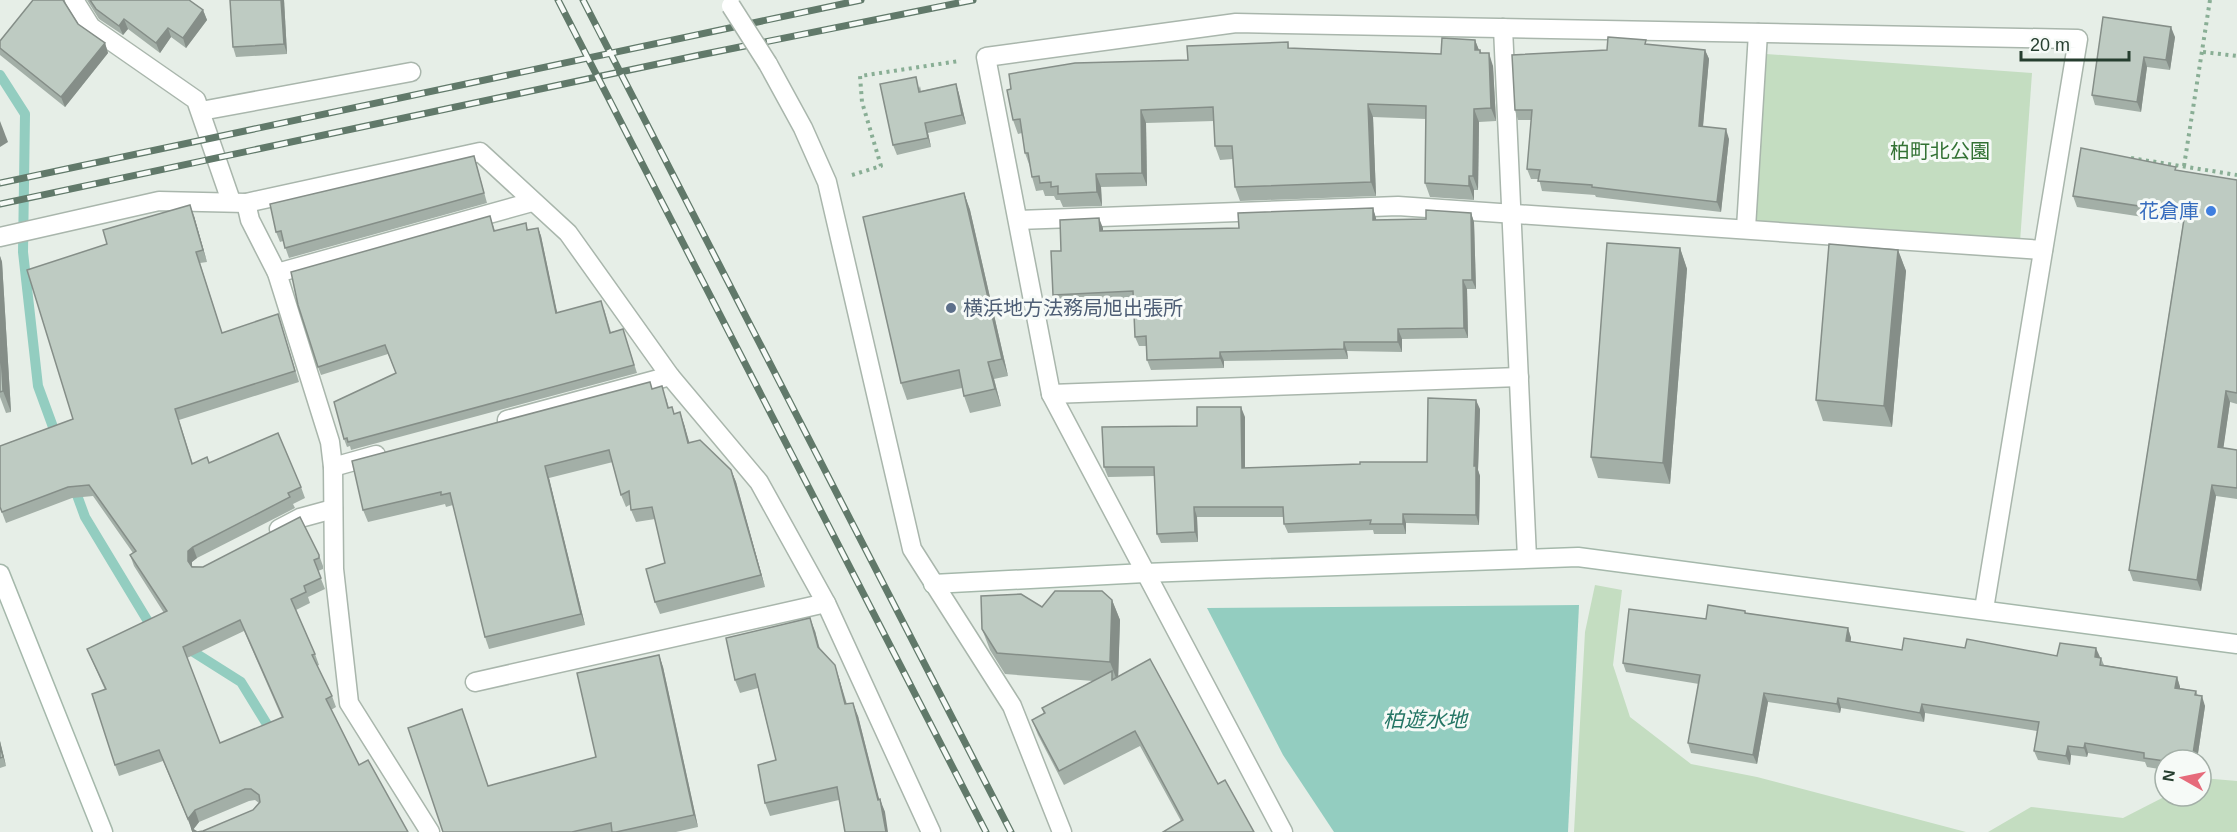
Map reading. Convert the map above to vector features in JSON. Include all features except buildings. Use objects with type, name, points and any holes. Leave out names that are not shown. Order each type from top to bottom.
[{"type":"street","points":[[74,0],[91,27],[196,100],[239,202],[277,273],[330,442],[333,467],[334,569],[349,703],[430,832]]},
{"type":"street","points":[[729,3],[768,64],[803,128],[827,182],[912,549],[1012,706],[1062,832]]},
{"type":"street","points":[[1283,832],[1051,394],[986,57],[1236,23],[2078,39],[1984,609]]},
{"type":"street","points":[[1503,28],[1527,558]]},
{"type":"street","points":[[1746,228],[1758,33]]},
{"type":"street","points":[[201,111],[411,72]]},
{"type":"street","points":[[7,235],[159,201],[239,202],[480,152],[568,233],[670,376],[759,482],[826,603],[931,832]]},
{"type":"street","points":[[277,273],[532,202]]},
{"type":"street","points":[[1018,220],[1398,206],[2043,250]]},
{"type":"street","points":[[490,424],[670,376]]},
{"type":"street","points":[[1051,394],[1519,377]]},
{"type":"street","points":[[333,467],[389,452]]},
{"type":"street","points":[[261,538],[300,518],[333,509]]},
{"type":"street","points":[[933,584],[1578,556],[2237,644]]},
{"type":"street","points":[[0,574],[103,832]]},
{"type":"street","points":[[475,682],[826,603]]},
{"type":"path","points":[[2184,166],[2204,52],[2210,0]]},
{"type":"path","points":[[2204,52],[2237,56]]},
{"type":"path","points":[[844,178],[881,166],[862,102],[860,76],[931,65]]},
{"type":"path","points":[[2126,157],[2237,175]]},
{"type":"green space","name":"柏町北公園","points":[[1766,54],[2032,73],[2020,242],[1754,223]]},
{"type":"green space","points":[[1595,585],[1622,590],[1613,665],[1630,717],[1691,764],[1757,777],[1966,832],[1574,832],[1585,632]]},
{"type":"green space","points":[[2213,779],[2237,781],[2237,832],[1988,832],[2031,807],[2123,818],[2153,803],[2153,808],[2213,808]]},
{"type":"water","name":"柏遊水地","points":[[1579,605],[1568,832],[1334,832],[1283,755],[1207,608]]},
{"type":"waterway","points":[[0,75],[25,114],[23,252],[38,386],[57,438]]},
{"type":"waterway","points":[[74,487],[85,517],[149,623],[158,629]]},
{"type":"waterway","points":[[184,646],[241,682],[273,734]]},
{"type":"railway","points":[[558,0],[986,832]]},
{"type":"railway","points":[[583,0],[1011,832]]},
{"type":"railway","points":[[0,183],[861,0]]},
{"type":"railway","points":[[0,204],[700,55],[973,0]]},
{"type":"place","name":"花倉庫","points":[[2211,211]]},
{"type":"place","name":"横浜地方法務局旭出張所","points":[[951,308]]}]
